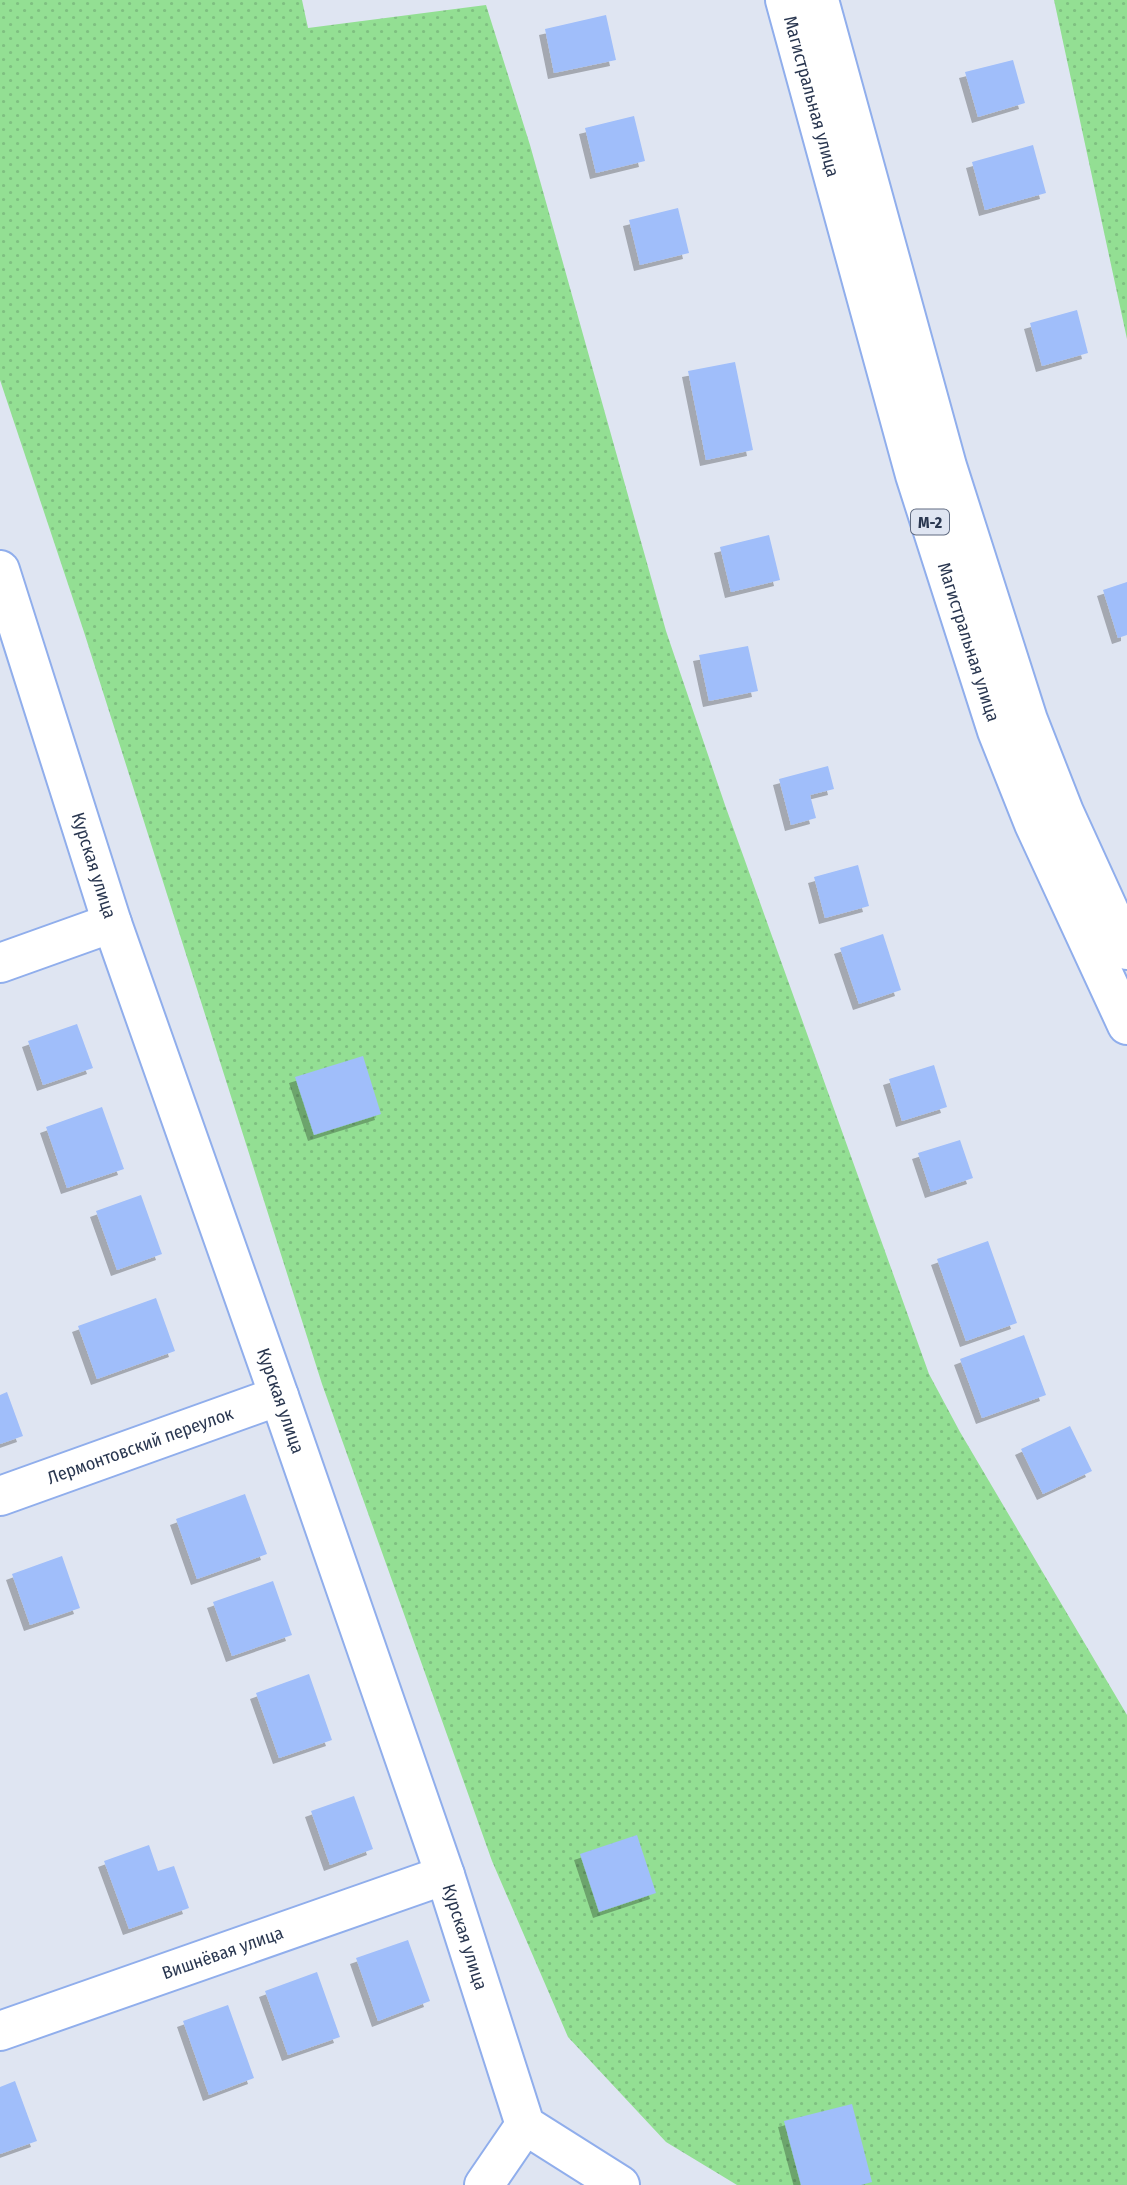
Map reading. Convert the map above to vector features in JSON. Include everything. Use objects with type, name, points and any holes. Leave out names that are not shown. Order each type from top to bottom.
[{"type":"main road","name":"Магистральная улица","points":[[785,0],[915,475],[997,731],[1034,824],[1127,1026]]},
{"type":"main road","name":"Магистральная улица","points":[[819,0],[947,466],[1020,694],[1065,811],[1127,950]]},
{"type":"main road","name":"Курская улица","points":[[0,570],[112,923],[445,1875],[525,2124]]},
{"type":"main road","points":[[0,963],[112,923]]},
{"type":"main road","name":"Лермонтовский переулок","points":[[0,1496],[279,1396]]},
{"type":"main road","name":"Вишнёвая улица","points":[[0,2031],[445,1875]]},
{"type":"main road","points":[[484,2185],[525,2124],[620,2185]]},
{"type":"green space","points":[[0,0],[302,0],[308,28],[486,5],[530,145],[666,631],[725,805],[929,1374],[960,1432],[1127,1715],[1127,2185],[737,2185],[666,2142],[568,2037],[492,1861],[322,1384],[84,632],[0,380]]},
{"type":"green space","points":[[1054,0],[1127,0],[1127,339]]},
{"type":"building","points":[[606,15],[616,60],[554,73],[545,29]]},
{"type":"building","points":[[1013,60],[1025,103],[978,117],[965,72]]},
{"type":"building","points":[[634,116],[645,161],[596,173],[585,128]]},
{"type":"building","points":[[1033,145],[1046,193],[985,210],[972,162]]},
{"type":"building","points":[[678,208],[689,253],[640,265],[629,220]]},
{"type":"building","points":[[1077,310],[1088,353],[1042,366],[1030,323]]},
{"type":"building","points":[[735,362],[753,450],[706,460],[688,371]]},
{"type":"building","points":[[769,535],[780,580],[731,592],[720,547]]},
{"type":"building","points":[[1127,582],[1127,635],[1118,638],[1103,590]]},
{"type":"building","points":[[748,646],[758,691],[709,701],[699,655]]},
{"type":"building","points":[[828,766],[834,789],[810,795],[816,818],[791,825],[779,779]]},
{"type":"building","points":[[858,865],[869,906],[825,918],[814,877]]},
{"type":"building","points":[[883,934],[901,990],[859,1004],[840,948]]},
{"type":"building","points":[[77,1024],[93,1068],[43,1085],[28,1041]]},
{"type":"building","points":[[363,1056],[381,1114],[314,1135],[295,1077]]},
{"type":"building","points":[[934,1065],[947,1107],[902,1121],[889,1079]]},
{"type":"building","points":[[102,1107],[124,1169],[67,1188],[46,1127]]},
{"type":"building","points":[[960,1140],[973,1178],[931,1192],[918,1153]]},
{"type":"building","points":[[141,1195],[162,1254],[117,1270],[96,1211]]},
{"type":"building","points":[[988,1241],[1017,1323],[966,1341],[937,1259]]},
{"type":"building","points":[[156,1298],[175,1351],[97,1379],[78,1326]]},
{"type":"building","points":[[1024,1335],[1046,1395],[982,1418],[960,1359]]},
{"type":"building","points":[[7,1392],[23,1436],[0,1444],[0,1395]]},
{"type":"building","points":[[1070,1426],[1092,1471],[1043,1494],[1021,1449]]},
{"type":"building","points":[[245,1494],[267,1554],[197,1579],[176,1519]]},
{"type":"building","points":[[62,1556],[80,1608],[30,1625],[12,1574]]},
{"type":"building","points":[[273,1581],[292,1635],[232,1656],[213,1602]]},
{"type":"building","points":[[309,1674],[332,1740],[279,1758],[256,1693]]},
{"type":"building","points":[[354,1796],[373,1849],[330,1865],[311,1811]]},
{"type":"building","points":[[637,1835],[656,1893],[599,1912],[580,1854]]},
{"type":"building","points":[[149,1845],[158,1871],[174,1866],[189,1908],[129,1929],[104,1861]]},
{"type":"building","points":[[408,1940],[430,2001],[378,2021],[356,1958]]},
{"type":"building","points":[[317,1972],[340,2037],[288,2055],[265,1991]]},
{"type":"building","points":[[228,2005],[254,2078],[209,2095],[183,2021]]},
{"type":"building","points":[[15,2081],[37,2141],[0,2154],[0,2087]]},
{"type":"building","points":[[852,2104],[872,2182],[861,2185],[801,2185],[784,2121]]}]
